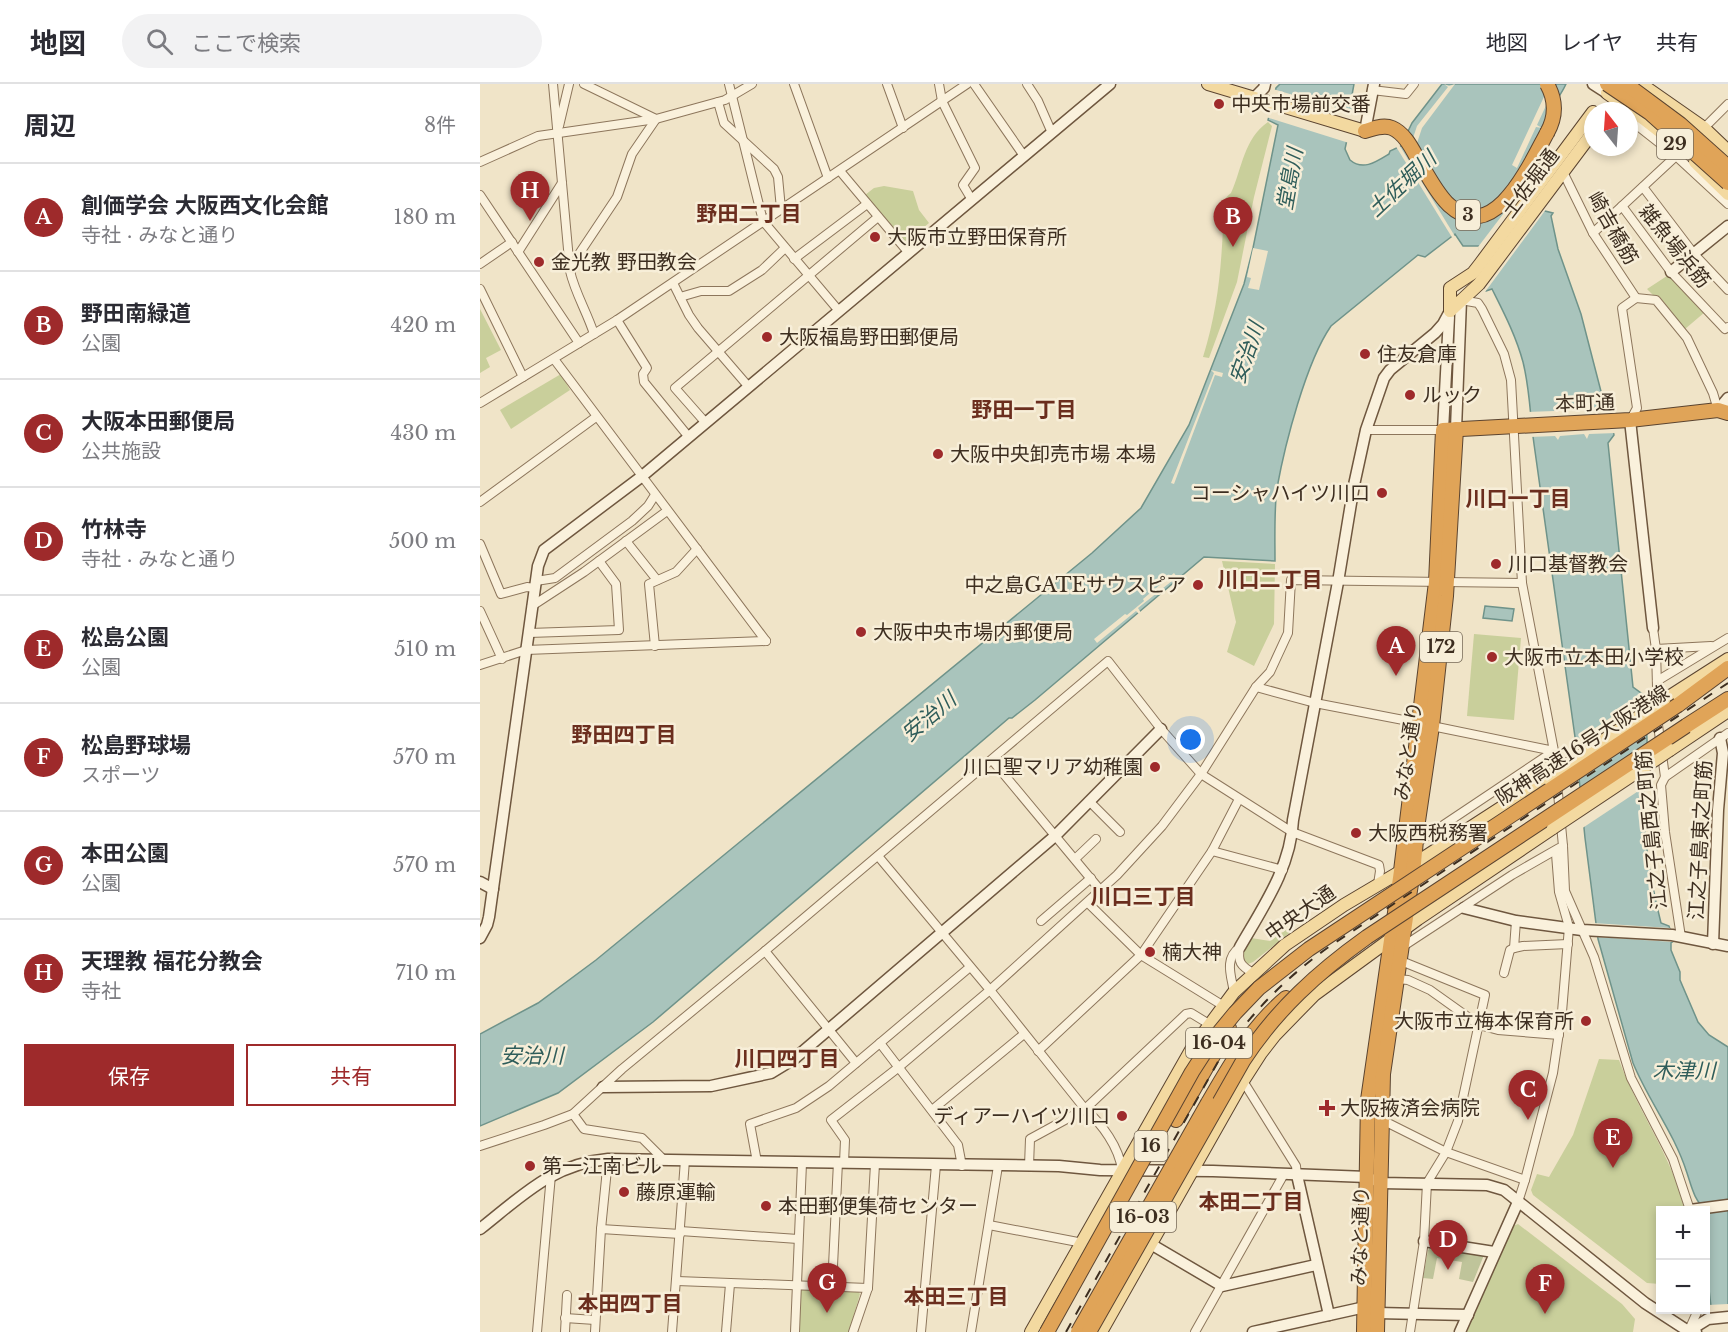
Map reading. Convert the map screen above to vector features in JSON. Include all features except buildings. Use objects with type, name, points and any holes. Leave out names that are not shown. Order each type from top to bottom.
[{"type":"highway","name":"3","points":[[1360,130],[1389,126],[1402,135],[1447,203],[1467,215],[1482,215],[1496,210],[1510,195],[1550,128],[1554,104],[1547,84]]},
{"type":"highway","points":[[1627,84],[1680,124],[1728,167]]},
{"type":"highway","points":[[1611,90],[1650,113],[1728,183]]},
{"type":"highway","name":"本町通","points":[[1450,430],[1616,421],[1723,412]]},
{"type":"highway","name":"みなと通り","points":[[1364,1332],[1371,1310],[1381,1183],[1383,1074],[1399,963],[1396,943],[1405,928],[1414,864],[1425,724],[1441,582],[1450,430]]},
{"type":"highway","name":"阪神高速16号大阪港線","points":[[1047,1332],[1197,1064],[1229,1020],[1274,975],[1325,938],[1728,670]]},
{"type":"highway","name":"阪神高速16号大阪港線","points":[[1089,1332],[1243,1061],[1271,1022],[1312,979],[1367,937],[1728,699]]},
{"type":"highway","name":"16","points":[[1686,726],[1728,709]]},
{"type":"highway","name":"みなと通り","points":[[1377,1332],[1371,1310],[1367,1177],[1368,1100],[1396,943],[1401,871],[1425,724]]},
{"type":"highway","name":"16-04","points":[[1058,1332],[1216,1048],[1246,1006],[1274,975]]},
{"type":"highway","name":"16-03","points":[[1078,1332],[1236,1055],[1283,1001],[1312,979]]},
{"type":"main road","points":[[1208,84],[1360,130]]},
{"type":"main road","name":"土佐堀通","points":[[1601,102],[1611,90],[1627,84]]},
{"type":"main road","name":"29","points":[[1641,84],[1704,128],[1728,151]]},
{"type":"main road","name":"29","points":[[1611,90],[1682,149],[1728,194]]},
{"type":"main road","name":"土佐堀通","points":[[1450,311],[1482,279],[1584,126]]},
{"type":"main road","name":"土佐堀通","points":[[1455,285],[1473,273],[1539,193],[1563,172],[1584,144]]},
{"type":"main road","name":"みなと通り","points":[[1455,285],[1461,300]]},
{"type":"main road","name":"みなと通り","points":[[1450,311],[1455,285]]},
{"type":"main road","name":"中央大通","points":[[1031,1332],[1191,1050],[1222,1005],[1234,992],[1285,945],[1378,884],[1414,864],[1728,659]]},
{"type":"main road","points":[[1405,928],[1728,709]]},
{"type":"main road","points":[[1101,1332],[1149,1243],[1261,1053],[1275,1035],[1314,995],[1396,943]]},
{"type":"street","points":[[553,84],[570,271],[573,285],[589,317],[594,334]]},
{"type":"street","points":[[557,133],[569,84]]},
{"type":"street","points":[[584,84],[656,119]]},
{"type":"street","points":[[729,84],[763,221],[839,311]]},
{"type":"street","points":[[480,162],[527,140],[557,133],[656,119],[718,102],[752,84]]},
{"type":"street","points":[[794,84],[828,178]]},
{"type":"street","points":[[886,84],[903,128]]},
{"type":"street","points":[[939,84],[942,101],[975,168],[963,185],[972,200]]},
{"type":"street","points":[[480,403],[617,320],[967,84]]},
{"type":"street","points":[[974,84],[1024,156]]},
{"type":"street","points":[[1027,84],[1038,100],[1052,133]]},
{"type":"street","points":[[480,938],[487,926],[535,584],[539,560],[544,550],[641,477],[1110,84]]},
{"type":"street","points":[[1254,98],[1265,84]]},
{"type":"street","points":[[1360,130],[1373,87],[1406,94],[1414,84]]},
{"type":"street","points":[[1593,84],[1611,90]]},
{"type":"street","points":[[718,102],[724,123],[774,169],[778,177],[781,209]]},
{"type":"street","points":[[1704,128],[1728,104]]},
{"type":"street","points":[[570,271],[617,198],[632,154],[656,119]]},
{"type":"street","points":[[1638,126],[1676,156],[1728,204]]},
{"type":"street","points":[[1593,233],[1676,156]]},
{"type":"street","points":[[840,171],[908,252]]},
{"type":"street","name":"崎吉橋筋","points":[[1563,172],[1593,233],[1636,298]]},
{"type":"street","points":[[518,252],[562,183]]},
{"type":"street","points":[[1643,187],[1694,254],[1728,290]]},
{"type":"street","points":[[480,195],[579,344]]},
{"type":"street","points":[[794,259],[867,204]]},
{"type":"street","name":"雑魚場浜筋","points":[[1622,206],[1671,272],[1725,329],[1728,327]]},
{"type":"street","points":[[705,422],[675,388],[878,217]]},
{"type":"street","points":[[1671,272],[1728,226]]},
{"type":"street","points":[[480,264],[512,243]]},
{"type":"street","points":[[680,297],[701,291],[729,291],[762,270],[785,248]]},
{"type":"street","points":[[673,283],[689,315],[748,386]]},
{"type":"street","points":[[480,289],[523,377]]},
{"type":"street","points":[[1636,298],[1656,300],[1687,338],[1723,412]]},
{"type":"street","name":"江之子島西之町筋","points":[[1636,298],[1622,308],[1637,408],[1630,420],[1656,649],[1658,725],[1665,777],[1661,785],[1676,936]]},
{"type":"street","points":[[1461,300],[1478,303],[1504,354],[1521,425],[1522,583],[1554,751],[1565,891],[1588,930],[1631,1078],[1640,1100],[1667,1146],[1690,1206]]},
{"type":"street","name":"みなと通り","points":[[1450,430],[1461,300]]},
{"type":"street","points":[[1234,992],[1229,966],[1230,959],[1240,947],[1283,870],[1292,832],[1352,494],[1366,430],[1384,378],[1390,370],[1435,333],[1450,311]]},
{"type":"street","name":"みなと通り","points":[[1450,311],[1450,430]]},
{"type":"street","points":[[617,320],[647,368],[643,374],[644,382],[688,436]]},
{"type":"street","points":[[480,665],[526,650],[766,640],[554,359]]},
{"type":"street","points":[[1723,412],[1728,398]]},
{"type":"street","points":[[480,502],[596,417]]},
{"type":"street","points":[[1366,430],[1450,430]]},
{"type":"street","points":[[480,544],[501,594],[527,587],[555,578],[632,521],[648,506],[655,495]]},
{"type":"street","points":[[532,606],[667,511]]},
{"type":"street","points":[[626,541],[657,580]]},
{"type":"street","points":[[655,646],[649,584],[676,572],[697,549]]},
{"type":"street","points":[[599,561],[615,584],[620,647]]},
{"type":"street","points":[[832,1287],[841,1162],[845,1140],[831,1120],[899,1067],[1088,903],[1162,826],[1201,774],[1256,687],[1270,672],[1288,633],[1291,580],[1522,583]]},
{"type":"street","points":[[480,611],[502,659]]},
{"type":"street","points":[[480,628],[492,638]]},
{"type":"street","points":[[529,633],[619,630]]},
{"type":"street","points":[[1657,681],[1728,638]]},
{"type":"street","points":[[1656,649],[1714,646]]},
{"type":"street","points":[[480,1146],[573,1114],[622,1069],[1108,661],[1161,729],[1201,774],[1292,832],[1379,865],[1378,884]]},
{"type":"street","points":[[1256,687],[1315,703],[1554,751]]},
{"type":"street","points":[[603,1087],[711,1086],[771,1073],[794,1059],[1055,836],[1161,729]]},
{"type":"street","points":[[1665,777],[1724,735]]},
{"type":"street","name":"江之子島東之町筋","points":[[1713,944],[1718,810],[1724,735]]},
{"type":"street","points":[[1415,844],[1554,751]]},
{"type":"street","points":[[992,760],[1101,891]]},
{"type":"street","points":[[1038,1051],[1141,955],[1212,851],[1239,799]]},
{"type":"street","points":[[1089,801],[1120,832]]},
{"type":"street","points":[[1075,860],[1096,840]]},
{"type":"street","points":[[1396,943],[1464,908],[1512,875],[1563,846]]},
{"type":"street","points":[[1460,1332],[1526,1180],[1554,1073],[1569,927],[1557,883],[1556,854],[1563,846]]},
{"type":"street","points":[[1212,851],[1283,870]]},
{"type":"street","points":[[878,856],[990,990],[1085,1109],[1096,1119],[1118,1153],[1122,1170]]},
{"type":"street","points":[[1041,921],[1091,878]]},
{"type":"street","points":[[480,882],[493,889]]},
{"type":"street","points":[[480,893],[493,889]]},
{"type":"street","points":[[1088,903],[1141,955],[1222,1005]]},
{"type":"street","points":[[1464,908],[1516,921],[1588,930],[1676,936],[1728,946]]},
{"type":"street","points":[[1514,948],[1516,921]]},
{"type":"street","points":[[1504,973],[1510,950],[1514,948],[1523,945],[1568,944]]},
{"type":"street","points":[[1240,947],[1239,960],[1242,966],[1254,973]]},
{"type":"street","points":[[765,951],[856,1064]]},
{"type":"street","points":[[1399,963],[1406,963],[1485,995],[1458,1121],[1446,1152],[1428,1183],[1424,1241],[1410,1332]]},
{"type":"street","points":[[757,1162],[750,1124],[796,1108],[829,1086],[970,967]]},
{"type":"street","points":[[1397,979],[1407,980],[1430,990],[1479,1025],[1497,1030],[1559,1035]]},
{"type":"street","points":[[1029,1166],[1030,1139],[1085,1109],[1186,1014],[1191,1013],[1209,1024]]},
{"type":"street","points":[[932,1110],[1024,1034]]},
{"type":"street","points":[[880,1043],[958,1145],[962,1166]]},
{"type":"street","points":[[1243,1081],[1296,1166],[1316,1265],[1329,1315]]},
{"type":"street","points":[[573,1114],[585,1129],[642,1138],[664,1160]]},
{"type":"street","points":[[1382,1120],[1446,1152],[1526,1180]]},
{"type":"street","points":[[594,1332],[608,1159]]},
{"type":"street","points":[[480,1229],[550,1175],[580,1164],[608,1159],[1029,1166],[1367,1177],[1381,1183],[1487,1185],[1504,1190],[1645,1303],[1690,1332]]},
{"type":"street","points":[[672,1332],[685,1160]]},
{"type":"street","points":[[795,1332],[802,1163]]},
{"type":"street","points":[[853,1332],[868,1288],[875,1164]]},
{"type":"street","points":[[921,1332],[936,1165]]},
{"type":"street","points":[[970,1332],[998,1166]]},
{"type":"street","points":[[1195,1332],[1284,1174]]},
{"type":"street","points":[[537,1332],[550,1175]]},
{"type":"street","points":[[1710,1208],[1728,1205]]},
{"type":"street","points":[[989,1225],[1083,1243]]},
{"type":"street","points":[[601,1229],[798,1239]]},
{"type":"street","points":[[1424,1241],[1494,1252]]},
{"type":"street","points":[[1149,1243],[1222,1286],[1316,1265]]},
{"type":"street","points":[[677,1281],[868,1288]]},
{"type":"street","points":[[726,1332],[730,1284]]},
{"type":"street","points":[[565,1332],[567,1295]]},
{"type":"street","points":[[1253,1332],[1275,1330],[1329,1315],[1371,1310],[1413,1314],[1467,1315]]},
{"type":"street","points":[[1690,1332],[1697,1314]]},
{"type":"street","points":[[1690,1332],[1708,1319],[1728,1317]]},
{"type":"street","points":[[566,1318],[595,1320]]},
{"type":"green space","points":[[1268,122],[1272,126],[1254,197],[1237,282],[1209,358],[1203,357],[1218,292],[1223,204],[1235,184],[1249,145],[1254,136]]},
{"type":"green space","points":[[884,186],[913,191],[919,210],[929,223],[905,243],[865,195],[874,188]]},
{"type":"green space","points":[[1670,274],[1705,312],[1685,329],[1659,296],[1653,295],[1647,289]]},
{"type":"green space","points":[[480,309],[501,350],[486,358],[490,367],[480,373]]},
{"type":"green space","points":[[561,374],[570,390],[511,429],[500,410]]},
{"type":"green space","points":[[1222,561],[1275,564],[1274,624],[1254,666],[1227,652],[1236,622]]},
{"type":"green space","points":[[1474,634],[1521,638],[1514,720],[1467,716]]},
{"type":"green space","points":[[1290,927],[1292,931],[1253,962],[1248,964],[1244,962],[1242,955],[1251,938],[1270,941]]},
{"type":"green space","points":[[1599,1059],[1619,1060],[1672,1171],[1684,1206],[1656,1206],[1656,1284],[1647,1283],[1533,1195],[1531,1190],[1537,1174],[1549,1177],[1573,1135]]},
{"type":"green space","points":[[1518,1224],[1622,1304],[1635,1319],[1633,1332],[1467,1332],[1513,1226]]},
{"type":"green space","points":[[1431,1247],[1484,1255],[1473,1282],[1459,1279],[1462,1262],[1437,1258],[1433,1279],[1423,1278],[1428,1250]]},
{"type":"green space","points":[[802,1288],[857,1290],[860,1294],[849,1332],[799,1332],[799,1292]]},
{"type":"water","points":[[1280,84],[1354,84],[1350,106],[1354,107],[1345,149],[1350,160],[1365,165],[1379,160],[1401,146],[1412,123],[1442,84],[1566,84],[1541,128],[1526,176],[1545,211],[1553,213],[1551,216],[1558,249],[1581,314],[1604,403],[1609,408],[1614,435],[1608,443],[1633,687],[1645,696],[1649,784],[1644,788],[1644,821],[1650,873],[1657,906],[1661,923],[1669,926],[1674,941],[1671,943],[1671,950],[1680,972],[1680,980],[1698,1022],[1709,1035],[1728,1047],[1728,1332],[1711,1306],[1710,1206],[1702,1206],[1696,1198],[1682,1158],[1633,1063],[1598,939],[1575,737],[1523,362],[1492,289],[1486,291],[1479,246],[1463,246],[1455,234],[1425,257],[1418,255],[1331,326],[1322,341],[1305,381],[1291,427],[1277,488],[1275,561],[1204,557],[1035,700],[1009,718],[653,1022],[558,1093],[480,1126],[480,1034],[538,1003],[596,960],[1092,553],[1141,508],[1189,425],[1244,284],[1278,125],[1268,120],[1276,88]]},
{"type":"water","points":[[1485,606],[1514,609],[1512,621],[1483,618]]},
{"type":"pier","points":[[1444,84],[1449,86],[1455,84],[1422,128],[1416,146],[1411,144],[1417,126],[1448,87]]},
{"type":"pier","points":[[1550,84],[1556,84],[1537,125],[1542,128],[1536,127],[1517,168],[1512,165]]},
{"type":"pier","points":[[1273,89],[1356,112],[1349,143],[1266,117]]},
{"type":"pier","points":[[1398,143],[1456,238],[1455,239],[1395,145]]},
{"type":"pier","points":[[1529,180],[1547,208],[1485,292],[1478,247]]},
{"type":"pier","points":[[1253,248],[1268,251],[1259,290],[1248,288],[1251,278],[1247,277]]},
{"type":"pier","points":[[1211,370],[1223,373],[1222,377],[1215,375],[1174,484],[1171,483],[1214,373]]},
{"type":"pier","points":[[1585,406],[1587,409],[1612,408],[1616,433],[1589,434],[1587,439],[1584,434],[1560,436],[1558,440],[1555,436],[1530,437],[1527,412],[1554,411],[1556,407],[1558,410],[1583,409]]},
{"type":"pier","points":[[1174,573],[1177,577],[1138,608],[1141,613],[1136,611],[1097,643],[1094,639],[1144,601],[1143,599]]},
{"type":"pier","points":[[1647,693],[1649,720],[1575,771],[1573,743]]},
{"type":"pier","points":[[1651,755],[1652,782],[1581,829],[1578,802]]},
{"type":"pier","points":[[1593,923],[1670,928],[1674,942],[1596,937]]},
{"type":"pier","points":[[1728,1304],[1728,1332],[1710,1332],[1710,1305]]},
{"type":"railway","points":[[1066,1332],[1219,1060],[1243,1027],[1283,984],[1330,946],[1728,683]]},
{"type":"place","name":"中央市場前交番","points":[[1219,104]]},
{"type":"place","name":"天理教 福花分教会","points":[[530,221]]},
{"type":"place","name":"大阪市立野田保育所","points":[[875,237]]},
{"type":"place","name":"野田南緑道","points":[[1233,247]]},
{"type":"place","name":"金光教 野田教会","points":[[539,262]]},
{"type":"place","name":"大阪福島野田郵便局","points":[[767,337]]},
{"type":"place","name":"住友倉庫","points":[[1365,354]]},
{"type":"place","name":"ルック","points":[[1410,395]]},
{"type":"place","name":"大阪中央卸売市場 本場","points":[[938,454]]},
{"type":"place","name":"コーシャハイツ川口","points":[[1382,493]]},
{"type":"place","name":"川口基督教会","points":[[1496,564]]},
{"type":"place","name":"中之島GATEサウスピア","points":[[1198,585]]},
{"type":"place","name":"大阪中央市場内郵便局","points":[[861,632]]},
{"type":"place","name":"大阪市立本田小学校","points":[[1492,657]]},
{"type":"place","name":"創価学会 大阪西文化会館","points":[[1396,676]]},
{"type":"place","name":"川口聖マリア幼稚園","points":[[1155,767]]},
{"type":"place","name":"大阪西税務署","points":[[1356,833]]},
{"type":"place","name":"楠大神","points":[[1150,952]]},
{"type":"place","name":"大阪市立梅本保育所","points":[[1586,1021]]},
{"type":"place","name":"大阪掖済会病院","points":[[1327,1108]]},
{"type":"place","name":"ディアーハイツ川口","points":[[1122,1116]]},
{"type":"place","name":"大阪本田郵便局","points":[[1528,1120]]},
{"type":"place","name":"第一江南ビル","points":[[530,1166]]},
{"type":"place","name":"松島公園","points":[[1613,1168]]},
{"type":"place","name":"藤原運輸","points":[[624,1192]]},
{"type":"place","name":"本田郵便集荷センター","points":[[766,1206]]},
{"type":"place","name":"竹林寺","points":[[1448,1270]]},
{"type":"place","name":"本田公園","points":[[827,1313]]},
{"type":"place","name":"松島野球場","points":[[1545,1314]]},
{"type":"district","name":"野田二丁目","points":[[749,214]]},
{"type":"district","name":"野田一丁目","points":[[1024,410]]},
{"type":"district","name":"川口一丁目","points":[[1518,499]]},
{"type":"district","name":"川口二丁目","points":[[1270,580]]},
{"type":"district","name":"野田四丁目","points":[[624,735]]},
{"type":"district","name":"川口三丁目","points":[[1143,897]]},
{"type":"district","name":"川口四丁目","points":[[787,1059]]},
{"type":"district","name":"本田二丁目","points":[[1251,1202]]},
{"type":"district","name":"本田三丁目","points":[[956,1297]]},
{"type":"district","name":"本田四丁目","points":[[630,1304]]},
{"type":"water label","name":"堂島川","points":[[1290,179]]},
{"type":"water label","name":"土佐堀川","points":[[1402,184]]},
{"type":"water label","name":"安治川","points":[[1247,353]]},
{"type":"water label","name":"安治川","points":[[929,717]]},
{"type":"water label","name":"安治川","points":[[532,1056]]},
{"type":"water label","name":"木津川","points":[[1684,1071]]}]
